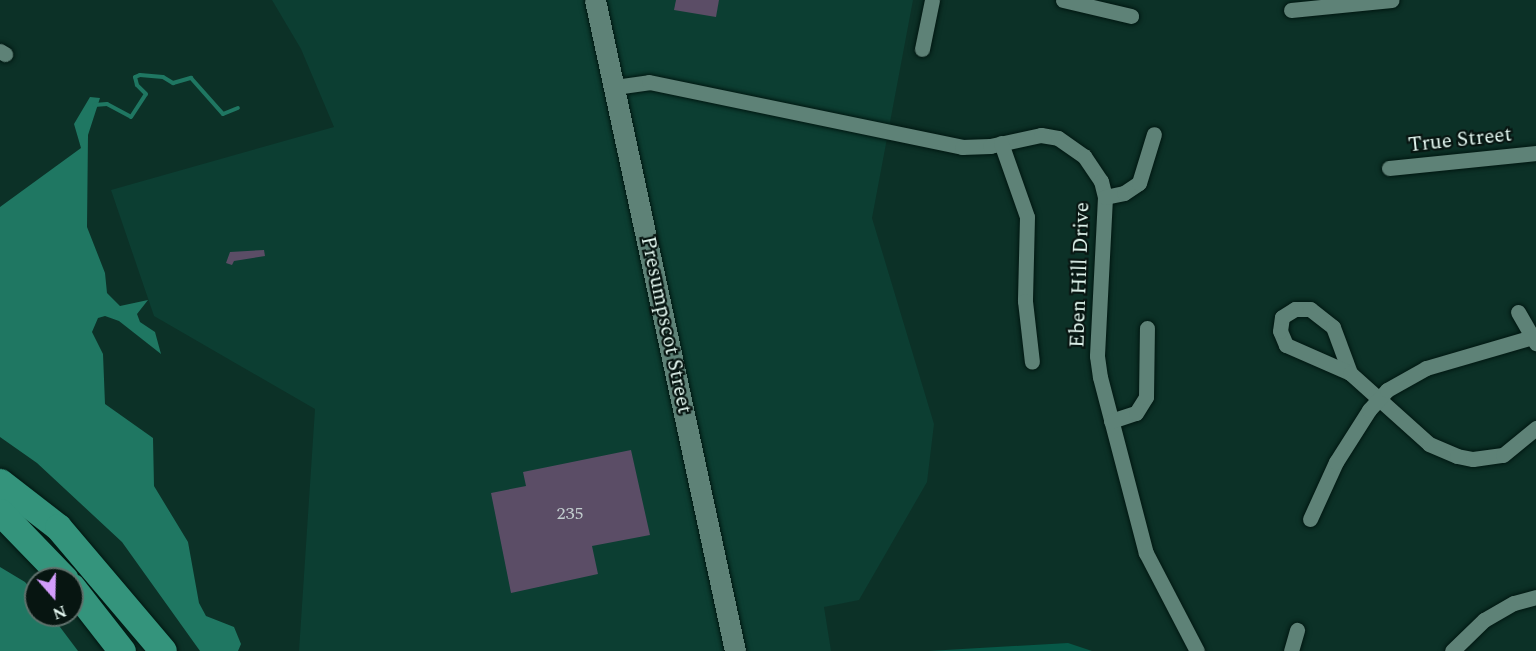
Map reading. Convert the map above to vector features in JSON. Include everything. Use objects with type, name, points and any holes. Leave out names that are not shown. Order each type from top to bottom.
[{"type":"highway","points":[[0,482],[57,527],[163,651]]},
{"type":"highway","points":[[0,512],[53,567]]},
{"type":"highway","points":[[84,602],[122,651]]},
{"type":"street","name":"Presumpscot Street","points":[[595,0],[735,651]]},
{"type":"street","points":[[922,49],[932,0]]},
{"type":"street","points":[[1063,0],[1131,16]]},
{"type":"street","points":[[1291,10],[1392,0]]},
{"type":"street","name":"Eben Hill Drive","points":[[615,87],[649,82],[943,144],[978,147],[1041,135],[1065,142],[1089,163],[1106,197],[1097,356],[1111,421],[1146,553],[1197,651]]},
{"type":"street","points":[[1106,197],[1124,193],[1139,183],[1154,134]]},
{"type":"street","points":[[1001,143],[1027,217],[1025,301],[1032,362]]},
{"type":"street","name":"True Street","points":[[1389,168],[1536,153]]},
{"type":"street","points":[[1350,373],[1340,341],[1323,316],[1310,309],[1295,309],[1282,317],[1280,331],[1286,345],[1350,373],[1429,444],[1457,456],[1473,459],[1503,455],[1536,428]]},
{"type":"street","points":[[1310,519],[1336,462],[1379,397],[1399,381],[1426,368],[1536,338],[1518,312]]},
{"type":"street","points":[[1111,421],[1136,412],[1146,397],[1147,328]]},
{"type":"street","points":[[1452,651],[1484,620],[1514,603],[1536,597]]},
{"type":"street","points":[[1291,651],[1297,630]]},
{"type":"shaded area","points":[[272,0],[913,0],[872,218],[934,424],[927,482],[859,600],[824,607],[831,651],[299,651],[315,409],[154,316],[111,190],[334,127],[301,49]]},
{"type":"shaded area","points":[[90,97],[100,98],[88,135],[87,227],[105,273],[107,293],[120,306],[148,300],[137,314],[140,322],[155,332],[161,354],[119,321],[105,316],[98,318],[92,332],[103,354],[105,404],[153,438],[154,486],[188,542],[199,603],[206,616],[234,627],[241,644],[238,651],[200,651],[122,542],[37,463],[0,437],[0,207],[81,148],[74,124]]},
{"type":"shaded area","points":[[0,567],[24,581],[24,627],[60,627],[78,651],[0,651]]},
{"type":"shaded area","points":[[1068,643],[1092,651],[928,651]]},
{"type":"building","points":[[676,0],[719,0],[716,17],[674,10]]},
{"type":"building","points":[[264,250],[265,256],[234,261],[232,265],[226,263],[230,252]]},
{"type":"building","points":[[631,450],[650,535],[592,546],[598,574],[511,593],[491,493],[526,486],[523,472]]},
{"type":"waterway","points":[[94,105],[107,104],[131,117],[146,94],[137,85],[135,77],[140,75],[163,77],[173,83],[191,78],[223,114],[238,108]]}]
